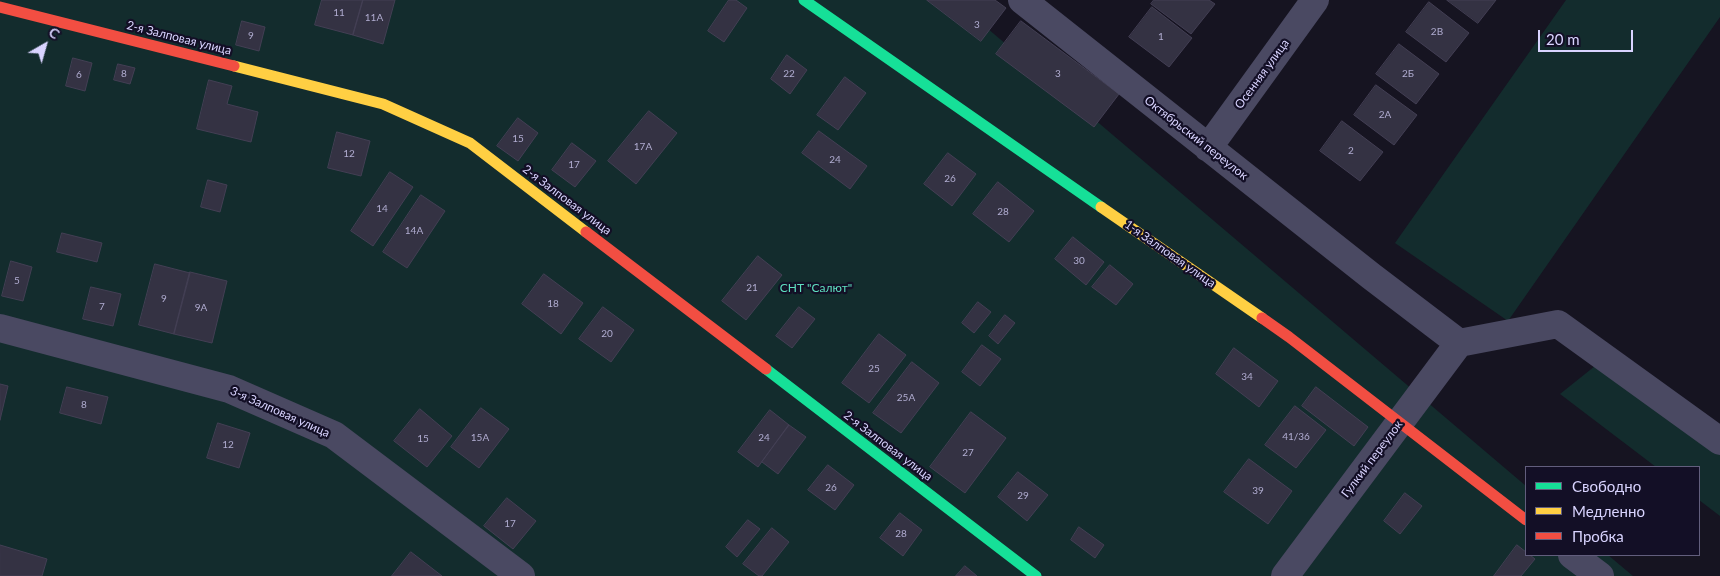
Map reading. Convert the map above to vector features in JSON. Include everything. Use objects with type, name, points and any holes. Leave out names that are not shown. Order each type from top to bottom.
[{"type":"street","name":"1-я Залповая улица","points":[[804,0],[1288,337],[1525,519]]},
{"type":"street","name":"Октябрьский переулок","points":[[1022,0],[1371,276],[1459,343]]},
{"type":"street","name":"Осенняя улица","points":[[1208,148],[1315,0]]},
{"type":"street","name":"2-я Залповая улица","points":[[0,7],[382,104],[470,143],[1036,576]]},
{"type":"street","points":[[1459,343],[1558,324],[1720,441]]},
{"type":"street","name":"3-я Залповая улица","points":[[0,328],[229,388],[334,436],[521,576]]},
{"type":"street","name":"Гулкий переулок","points":[[1285,576],[1459,343]]},
{"type":"street","points":[[1573,556],[1600,576]]},
{"type":"green space","name":"СНТ \"Салют\"","points":[[0,0],[954,0],[1525,485],[1525,556],[1609,556],[1633,576],[0,576]]},
{"type":"green space","points":[[1566,0],[1720,0],[1720,17],[1508,321],[1395,243]]},
{"type":"green space","points":[[1600,362],[1720,452],[1720,516],[1700,501],[1700,466],[1655,466],[1560,394]]},
{"type":"building","points":[[322,0],[363,0],[353,35],[315,25]]},
{"type":"building","points":[[363,0],[395,0],[383,44],[353,35]]},
{"type":"building","points":[[729,0],[736,0],[747,8],[724,42],[708,31]]},
{"type":"building","points":[[927,0],[995,0],[1006,8],[981,41]]},
{"type":"building","points":[[1154,0],[1209,0],[1215,4],[1191,34],[1151,4]]},
{"type":"building","points":[[1447,0],[1496,0],[1478,23]]},
{"type":"building","points":[[1429,2],[1469,33],[1446,62],[1406,32]]},
{"type":"building","points":[[1152,7],[1192,38],[1169,67],[1129,37]]},
{"type":"building","points":[[242,21],[265,27],[259,51],[236,45]]},
{"type":"building","points":[[1021,21],[1119,94],[1094,127],[996,54]]},
{"type":"building","points":[[1399,44],[1439,74],[1416,104],[1376,74]]},
{"type":"building","points":[[787,55],[807,70],[790,94],[771,79]]},
{"type":"building","points":[[73,58],[92,63],[85,91],[66,86]]},
{"type":"building","points":[[118,64],[135,68],[130,84],[114,80]]},
{"type":"building","points":[[845,77],[866,93],[838,130],[817,115]]},
{"type":"building","points":[[209,80],[232,86],[227,104],[258,112],[251,142],[197,129]]},
{"type":"building","points":[[1376,85],[1417,115],[1394,145],[1354,115]]},
{"type":"building","points":[[649,111],[677,133],[636,184],[608,161]]},
{"type":"building","points":[[518,118],[538,133],[518,161],[497,146]]},
{"type":"building","points":[[1342,121],[1383,152],[1360,181],[1320,151]]},
{"type":"building","points":[[819,131],[867,166],[850,189],[802,153]]},
{"type":"building","points":[[337,132],[370,141],[361,176],[328,168]]},
{"type":"building","points":[[572,143],[596,161],[575,187],[552,170]]},
{"type":"building","points":[[948,153],[976,174],[952,206],[924,184]]},
{"type":"building","points":[[390,172],[413,187],[373,246],[351,231]]},
{"type":"building","points":[[208,180],[227,185],[220,212],[201,207]]},
{"type":"building","points":[[998,182],[1034,211],[1009,242],[973,214]]},
{"type":"building","points":[[421,195],[445,211],[407,268],[383,252]]},
{"type":"building","points":[[62,233],[102,243],[97,262],[57,252]]},
{"type":"building","points":[[1073,237],[1104,262],[1086,285],[1055,259]]},
{"type":"building","points":[[758,256],[782,275],[746,320],[722,301]]},
{"type":"building","points":[[11,261],[32,267],[23,301],[2,296]]},
{"type":"building","points":[[155,264],[190,273],[174,334],[139,325]]},
{"type":"building","points":[[1110,265],[1133,284],[1116,305],[1092,287]]},
{"type":"building","points":[[190,272],[227,281],[212,343],[174,334]]},
{"type":"building","points":[[544,274],[583,303],[561,334],[522,304]]},
{"type":"building","points":[[91,287],[121,294],[113,326],[83,319]]},
{"type":"building","points":[[978,302],[991,312],[974,333],[962,323]]},
{"type":"building","points":[[603,307],[634,330],[611,362],[579,339]]},
{"type":"building","points":[[799,307],[815,319],[792,348],[776,336]]},
{"type":"building","points":[[1005,315],[1015,323],[998,344],[989,336]]},
{"type":"building","points":[[879,334],[906,355],[869,403],[842,383]]},
{"type":"building","points":[[982,345],[1001,359],[980,386],[962,372]]},
{"type":"building","points":[[1234,348],[1278,381],[1259,407],[1216,374]]},
{"type":"building","points":[[912,362],[939,383],[901,433],[873,413]]},
{"type":"building","points":[[0,384],[8,386],[0,420]]},
{"type":"building","points":[[67,387],[108,397],[101,424],[60,413]]},
{"type":"building","points":[[1316,387],[1368,427],[1354,446],[1302,406]]},
{"type":"building","points":[[1295,406],[1326,430],[1296,468],[1265,445]]},
{"type":"building","points":[[481,408],[509,429],[479,468],[451,447]]},
{"type":"building","points":[[420,409],[452,436],[427,467],[394,441]]},
{"type":"building","points":[[770,410],[789,425],[758,467],[738,452]]},
{"type":"building","points":[[971,412],[1006,438],[965,493],[930,467]]},
{"type":"building","points":[[218,423],[250,433],[239,468],[207,458]]},
{"type":"building","points":[[789,425],[806,437],[778,474],[762,462]]},
{"type":"building","points":[[1249,459],[1292,491],[1268,524],[1224,492]]},
{"type":"building","points":[[828,465],[854,485],[835,510],[808,490]]},
{"type":"building","points":[[1018,472],[1048,495],[1027,521],[998,497]]},
{"type":"building","points":[[1405,493],[1422,506],[1400,534],[1384,521]]},
{"type":"building","points":[[507,498],[536,521],[513,549],[484,526]]},
{"type":"building","points":[[900,513],[922,530],[903,556],[880,538]]},
{"type":"building","points":[[748,520],[760,529],[737,557],[726,547]]},
{"type":"building","points":[[1079,527],[1104,545],[1095,558],[1071,540]]},
{"type":"building","points":[[772,528],[789,542],[762,576],[759,576],[743,564]]},
{"type":"building","points":[[0,545],[47,559],[42,576],[0,576]]},
{"type":"building","points":[[1517,545],[1525,551],[1525,556],[1531,556],[1535,559],[1521,576],[1494,576]]},
{"type":"building","points":[[411,552],[442,576],[392,576]]},
{"type":"building","points":[[965,566],[977,576],[956,576]]},
{"type":"traffic: fast","points":[[804,0],[1101,207]]},
{"type":"traffic: fast","points":[[766,369],[1036,576]]},
{"type":"traffic: slow","points":[[234,66],[383,104],[470,143],[586,232]]},
{"type":"traffic: slow","points":[[1101,207],[1262,318]]},
{"type":"traffic: jam","points":[[0,7],[234,66]]},
{"type":"traffic: jam","points":[[586,232],[766,369]]},
{"type":"traffic: jam","points":[[1262,318],[1525,519]]}]
